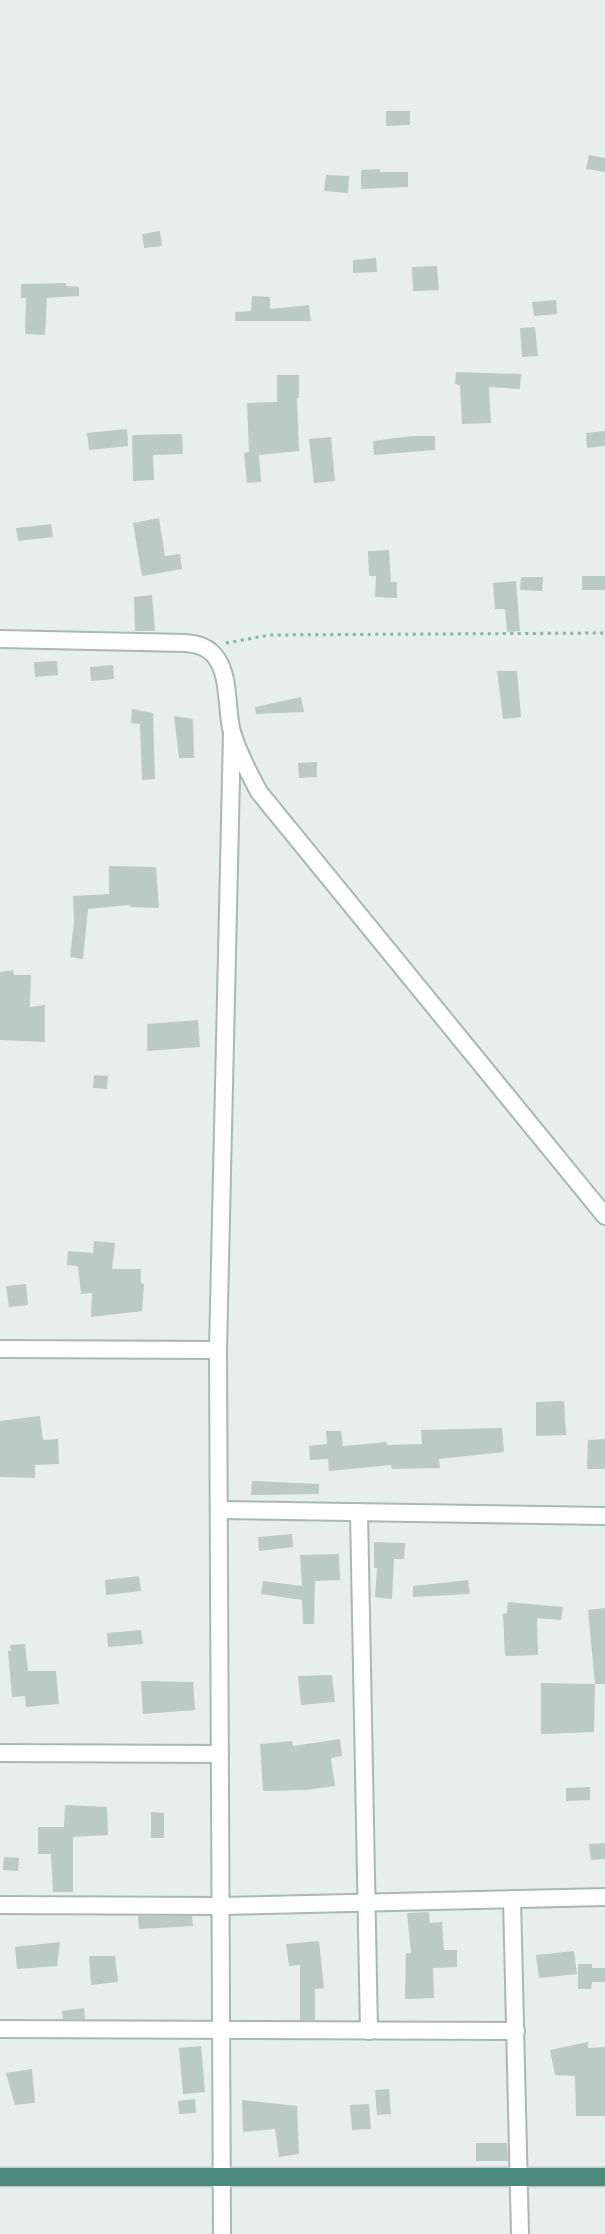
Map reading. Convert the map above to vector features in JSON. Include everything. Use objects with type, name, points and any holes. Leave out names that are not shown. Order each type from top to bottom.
[{"type":"highway","points":[[0,2177],[605,2177]]},
{"type":"street","points":[[0,639],[185,643],[203,647],[211,652],[221,668],[232,733],[218,1350],[222,2234]]},
{"type":"street","points":[[232,733],[244,764],[259,792],[605,1216]]},
{"type":"street","points":[[0,1349],[218,1350]]},
{"type":"street","points":[[219,1510],[605,1516]]},
{"type":"street","points":[[359,1512],[369,2031]]},
{"type":"street","points":[[0,1753],[220,1754]]},
{"type":"street","points":[[0,1905],[220,1906],[605,1897]]},
{"type":"street","points":[[512,1899],[520,2234]]},
{"type":"street","points":[[0,2029],[516,2031]]},
{"type":"path","points":[[203,647],[270,635],[605,633]]},
{"type":"building","points":[[386,111],[410,111],[410,125],[386,126]]},
{"type":"building","points":[[589,155],[605,158],[605,172],[586,169]]},
{"type":"building","points":[[380,169],[380,172],[408,172],[408,187],[361,189],[361,170]]},
{"type":"building","points":[[326,175],[349,176],[348,193],[324,191]]},
{"type":"building","points":[[160,231],[162,246],[144,248],[142,234]]},
{"type":"building","points":[[376,258],[377,272],[353,273],[353,260]]},
{"type":"building","points":[[437,266],[439,290],[413,291],[412,267]]},
{"type":"building","points":[[66,283],[66,286],[79,287],[79,296],[47,298],[45,335],[25,334],[26,298],[21,298],[21,284]]},
{"type":"building","points":[[252,296],[270,297],[270,309],[309,305],[311,321],[235,321],[235,312],[251,311]]},
{"type":"building","points":[[556,300],[557,314],[534,316],[532,302]]},
{"type":"building","points":[[535,327],[538,356],[522,357],[520,328]]},
{"type":"building","points":[[456,372],[521,374],[520,389],[489,387],[491,423],[462,424],[460,385],[455,384]]},
{"type":"building","points":[[277,375],[299,375],[299,398],[297,398],[299,451],[259,455],[261,482],[247,483],[244,453],[249,452],[247,403],[277,402]]},
{"type":"building","points":[[127,429],[128,446],[89,450],[87,433]]},
{"type":"building","points":[[605,431],[605,446],[587,448],[586,433]]},
{"type":"building","points":[[182,434],[183,454],[153,455],[154,480],[133,481],[132,435]]},
{"type":"building","points":[[412,436],[435,436],[435,450],[374,455],[373,441]]},
{"type":"building","points":[[331,437],[335,481],[314,483],[309,439]]},
{"type":"building","points":[[159,518],[165,556],[180,554],[182,569],[142,576],[133,523]]},
{"type":"building","points":[[51,524],[53,537],[18,541],[16,528]]},
{"type":"building","points":[[389,550],[391,582],[397,582],[397,598],[375,597],[376,576],[369,576],[368,551]]},
{"type":"building","points":[[582,576],[605,576],[605,590],[582,590]]},
{"type":"building","points":[[521,577],[543,577],[542,591],[520,590]]},
{"type":"building","points":[[516,581],[520,631],[507,632],[505,609],[495,609],[493,583]]},
{"type":"building","points":[[152,595],[155,631],[135,631],[134,597]]},
{"type":"building","points":[[57,661],[58,675],[35,677],[34,662]]},
{"type":"building","points":[[113,665],[114,679],[91,681],[90,667]]},
{"type":"building","points":[[497,671],[517,671],[521,717],[503,719]]},
{"type":"building","points":[[301,697],[304,712],[256,714],[255,707]]},
{"type":"building","points":[[132,709],[153,713],[155,779],[142,780],[140,724],[131,723]]},
{"type":"building","points":[[174,716],[193,719],[194,758],[179,758]]},
{"type":"building","points":[[317,762],[317,777],[299,778],[298,763]]},
{"type":"building","points":[[109,866],[156,867],[159,908],[130,907],[130,905],[88,909],[83,959],[70,957],[74,921],[73,896],[109,894]]},
{"type":"building","points":[[13,970],[14,975],[31,975],[30,1007],[45,1005],[45,1042],[0,1040],[0,972]]},
{"type":"building","points":[[198,1020],[200,1047],[147,1051],[147,1024]]},
{"type":"building","points":[[94,1075],[108,1076],[107,1089],[93,1088]]},
{"type":"building","points":[[94,1241],[115,1243],[112,1269],[141,1269],[141,1283],[144,1284],[142,1311],[91,1317],[92,1293],[81,1294],[78,1266],[67,1265],[68,1251],[93,1253]]},
{"type":"building","points":[[26,1284],[28,1305],[9,1307],[6,1286]]},
{"type":"building","points":[[564,1401],[566,1435],[536,1436],[536,1402]]},
{"type":"building","points":[[40,1416],[43,1440],[58,1439],[59,1464],[35,1465],[35,1478],[0,1477],[0,1421]]},
{"type":"building","points":[[502,1428],[504,1452],[439,1459],[440,1468],[392,1469],[391,1465],[329,1471],[328,1459],[310,1460],[309,1446],[327,1444],[326,1431],[341,1431],[343,1446],[387,1442],[387,1445],[422,1444],[421,1430]]},
{"type":"building","points":[[605,1439],[605,1469],[587,1469],[588,1440]]},
{"type":"building","points":[[252,1481],[319,1484],[319,1494],[251,1495]]},
{"type":"building","points":[[292,1534],[293,1547],[259,1551],[258,1537]]},
{"type":"building","points":[[374,1542],[405,1543],[404,1559],[394,1559],[392,1599],[375,1597],[377,1568],[374,1568]]},
{"type":"building","points":[[339,1554],[340,1580],[315,1581],[314,1624],[303,1624],[302,1600],[261,1594],[263,1581],[302,1586],[300,1555]]},
{"type":"building","points":[[139,1576],[141,1591],[106,1595],[105,1580]]},
{"type":"building","points":[[468,1580],[470,1594],[413,1597],[413,1586]]},
{"type":"building","points":[[508,1602],[563,1607],[561,1620],[537,1618],[538,1655],[505,1656],[503,1614],[507,1613]]},
{"type":"building","points":[[605,1608],[605,1684],[595,1684],[588,1610]]},
{"type":"building","points":[[141,1630],[143,1644],[108,1647],[107,1633]]},
{"type":"building","points":[[25,1644],[28,1671],[56,1671],[59,1704],[26,1707],[25,1696],[12,1697],[8,1651],[11,1651],[10,1645]]},
{"type":"building","points":[[332,1675],[335,1702],[301,1705],[298,1676]]},
{"type":"building","points":[[141,1681],[193,1682],[195,1710],[143,1714]]},
{"type":"building","points":[[541,1683],[595,1684],[594,1732],[541,1734]]},
{"type":"building","points":[[340,1739],[342,1756],[331,1758],[335,1786],[305,1790],[263,1791],[260,1744],[292,1741],[293,1746]]},
{"type":"building","points":[[590,1787],[590,1800],[566,1801],[566,1788]]},
{"type":"building","points":[[65,1805],[107,1807],[108,1835],[73,1837],[73,1892],[53,1892],[51,1854],[38,1854],[38,1827],[64,1827]]},
{"type":"building","points":[[151,1812],[164,1813],[164,1838],[151,1838]]},
{"type":"building","points":[[605,1843],[605,1859],[591,1860],[589,1844]]},
{"type":"building","points":[[4,1857],[19,1858],[18,1871],[3,1870]]},
{"type":"building","points":[[429,1912],[430,1923],[442,1922],[444,1950],[457,1950],[457,1967],[433,1968],[434,1998],[405,1999],[406,1953],[411,1953],[407,1913]]},
{"type":"building","points":[[138,1916],[192,1916],[193,1926],[139,1929]]},
{"type":"building","points":[[319,1941],[324,1988],[315,1989],[315,2020],[300,2020],[300,1965],[289,1966],[286,1944]]},
{"type":"building","points":[[60,1942],[57,1966],[17,1969],[15,1947]]},
{"type":"building","points":[[574,1951],[577,1974],[539,1978],[536,1955]]},
{"type":"building","points":[[89,1956],[115,1956],[118,1982],[91,1985]]},
{"type":"building","points":[[578,1964],[592,1964],[592,1968],[605,1968],[605,1982],[592,1982],[591,1989],[578,1989]]},
{"type":"building","points":[[84,2008],[85,2019],[63,2019],[62,2011]]},
{"type":"building","points":[[588,2042],[588,2048],[605,2047],[605,2116],[576,2116],[575,2076],[555,2075],[550,2050]]},
{"type":"building","points":[[201,2046],[205,2092],[183,2094],[179,2048]]},
{"type":"building","points":[[32,2069],[35,2103],[15,2105],[6,2073]]},
{"type":"building","points":[[389,2089],[391,2114],[377,2115],[375,2090]]},
{"type":"building","points":[[195,2099],[196,2113],[179,2114],[178,2101]]},
{"type":"building","points":[[242,2100],[297,2106],[299,2154],[279,2157],[275,2129],[243,2132]]},
{"type":"building","points":[[369,2104],[371,2129],[352,2130],[350,2105]]},
{"type":"building","points":[[476,2143],[507,2143],[508,2161],[476,2161]]}]
